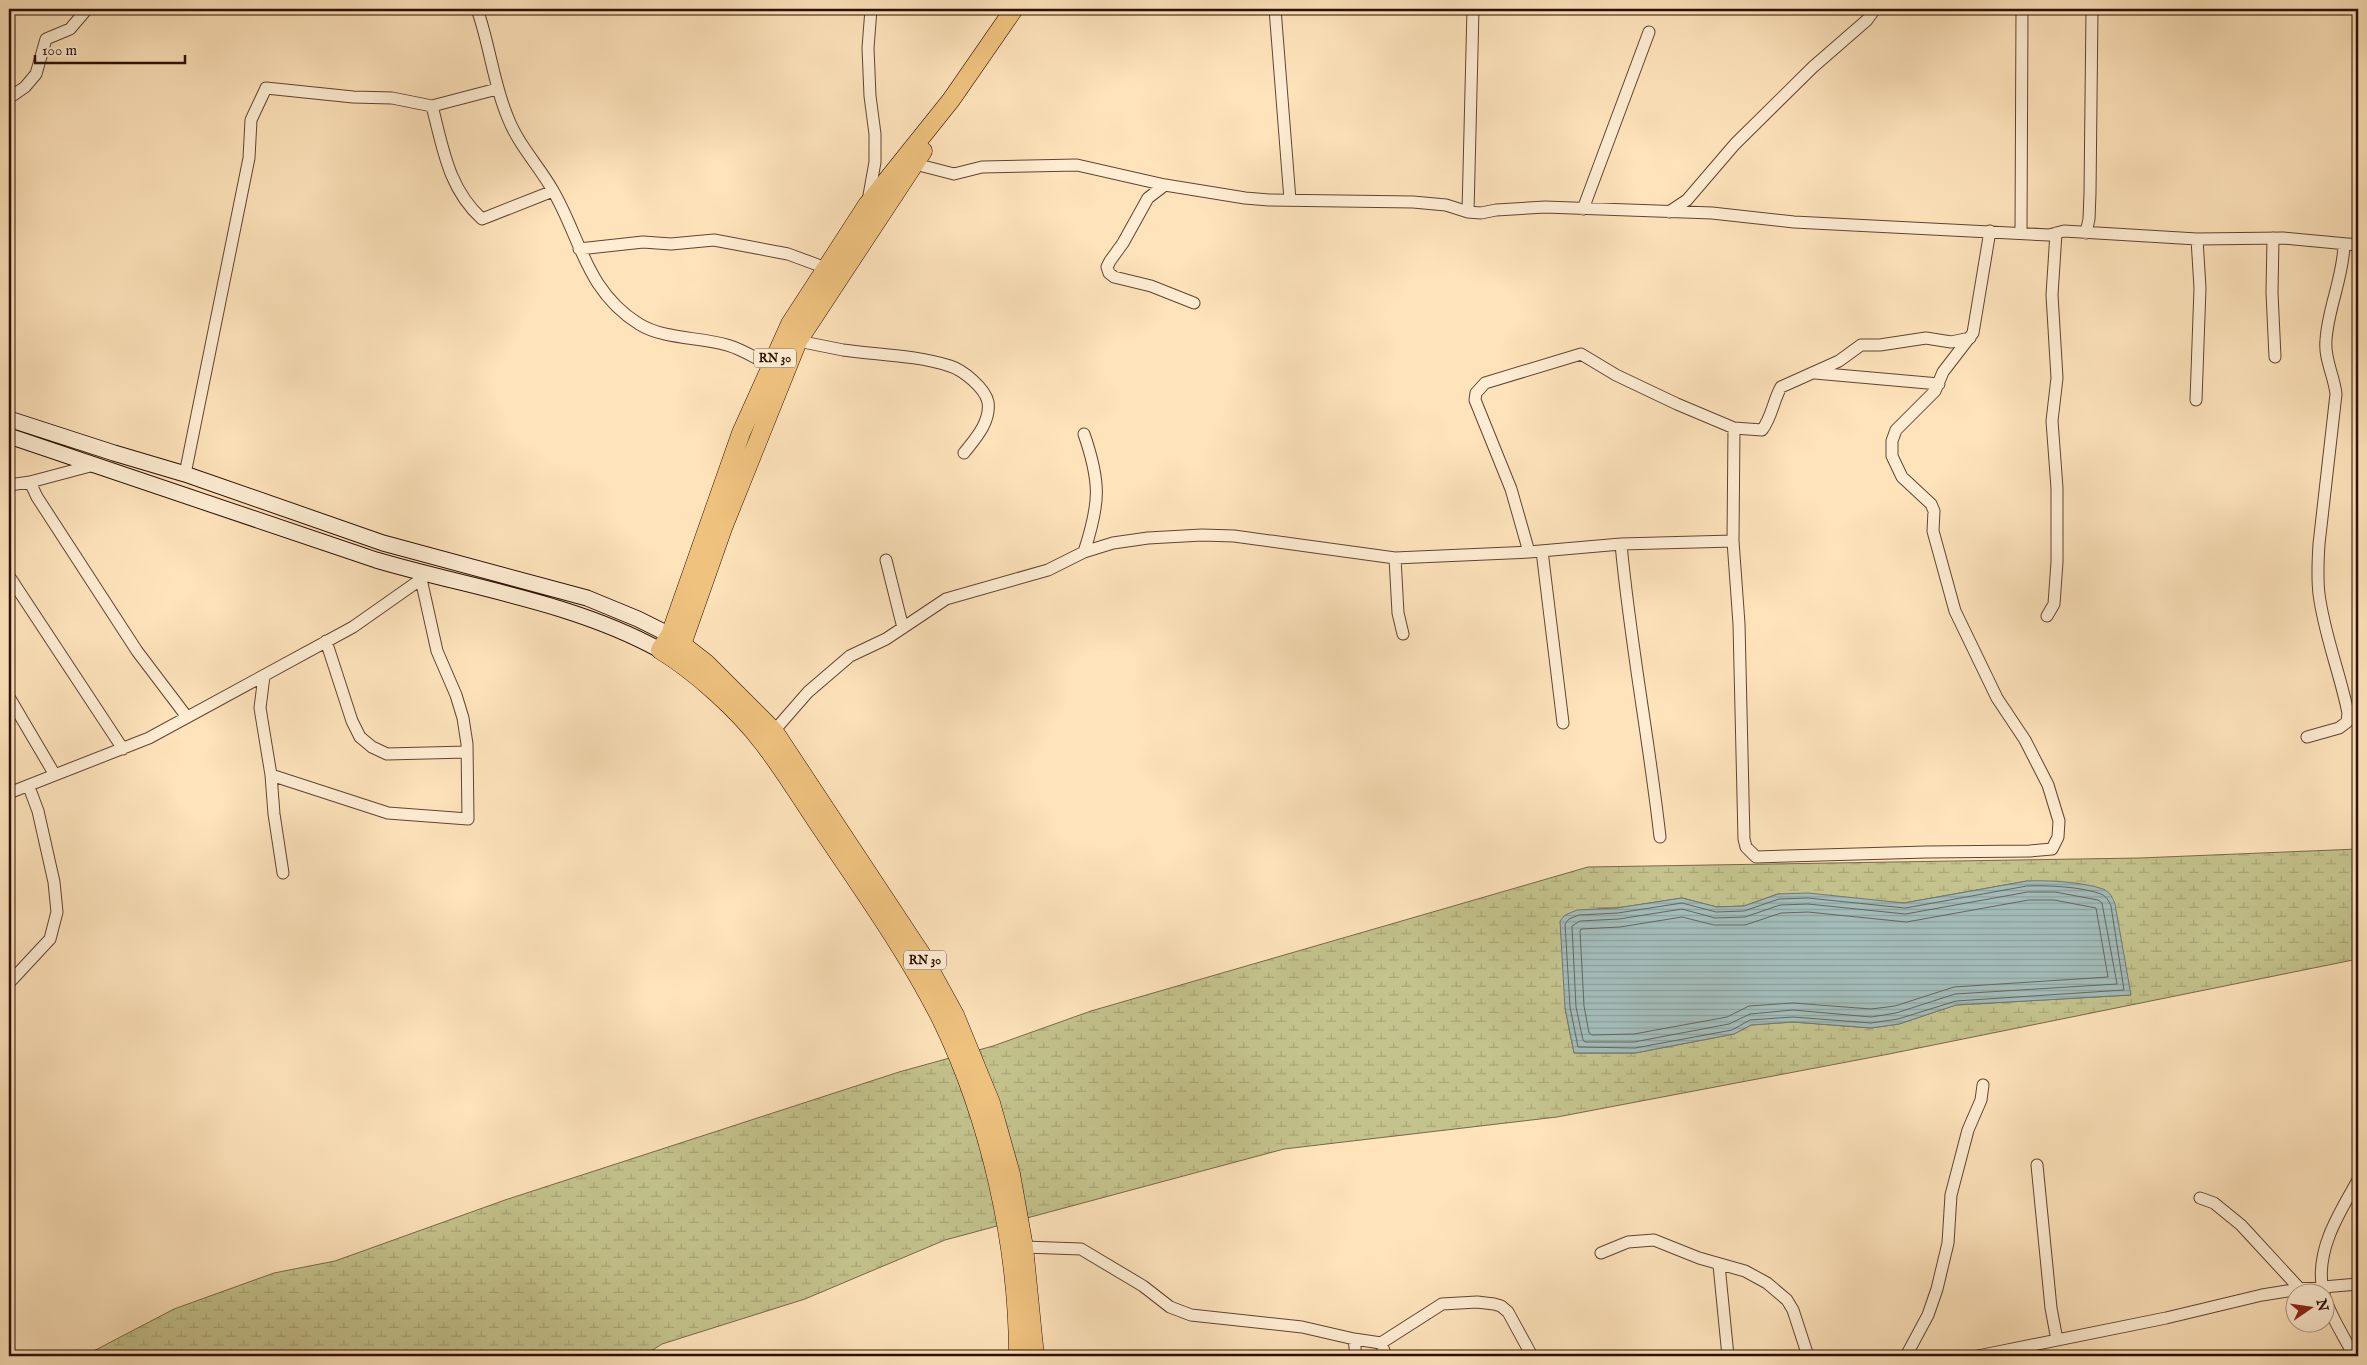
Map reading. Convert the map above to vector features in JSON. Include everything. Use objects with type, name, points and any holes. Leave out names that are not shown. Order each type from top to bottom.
[{"type":"main road","name":"RN 30","points":[[672,647],[723,528],[798,341],[915,164],[952,100],[1014,9]]},
{"type":"main road","name":"RN 30","points":[[672,647],[741,434],[790,324],[867,206],[952,100]]},
{"type":"main road","name":"RN 30","points":[[672,647],[706,663],[774,730],[922,955],[956,1015],[992,1104],[1011,1174],[1024,1247],[1033,1321],[1035,1356]]},
{"type":"main road","name":"RN 30","points":[[672,647],[763,743],[910,963],[941,1020],[976,1108],[996,1177],[1010,1250],[1018,1322],[1018,1356]]},
{"type":"street","points":[[9,98],[25,87],[36,74],[46,39],[70,29],[87,9]]},
{"type":"street","points":[[477,9],[490,49],[497,89],[508,120],[553,191],[590,273],[619,308],[640,325],[661,332],[728,345],[771,366]]},
{"type":"street","points":[[867,206],[875,162],[875,134],[870,96],[868,48],[871,9]]},
{"type":"street","points":[[1275,9],[1290,200]]},
{"type":"street","points":[[1468,212],[1473,9]]},
{"type":"street","points":[[1669,212],[1687,200],[1735,144],[1813,67],[1866,20],[1875,9]]},
{"type":"street","points":[[2021,232],[2022,9]]},
{"type":"street","points":[[2086,233],[2090,218],[2092,9]]},
{"type":"street","points":[[1583,210],[1650,32]]},
{"type":"street","points":[[185,474],[249,158],[251,120],[266,88],[352,97],[392,98],[432,106],[497,89]]},
{"type":"street","points":[[432,106],[445,156],[457,189],[467,205],[482,219],[553,191]]},
{"type":"street","points":[[915,164],[954,174],[982,167],[1077,165],[1165,185],[1245,198],[1413,202],[1481,213],[1496,210],[1545,208],[1712,213],[1832,224],[1990,230],[2049,235],[2064,231],[2197,239],[2302,239],[2358,245]]},
{"type":"street","points":[[1139,178],[1148,198]]},
{"type":"street","points":[[1165,185],[1148,198],[1110,261],[1107,267],[1108,273],[1114,277],[1151,286],[1194,303]]},
{"type":"street","points":[[1734,428],[1733,541],[1739,624],[1744,839],[1750,852],[1756,857],[2052,849],[2058,837],[2059,821],[2048,785],[2025,740],[1997,698],[1955,611],[1932,531],[1934,511],[1931,504],[1902,477],[1892,456],[1892,441],[1896,430],[1925,403],[1939,384],[1943,372],[1975,329],[1990,230]]},
{"type":"street","points":[[2047,616],[2054,604],[2057,562],[2057,488],[2052,420],[2057,378],[2052,294],[2056,233]]},
{"type":"street","points":[[2273,238],[2272,293],[2275,357]]},
{"type":"street","points":[[2196,400],[2200,288],[2197,239]]},
{"type":"street","points":[[579,249],[643,242],[671,244],[714,240],[788,254],[826,268]]},
{"type":"street","points":[[2307,737],[2339,728],[2347,722],[2348,713],[2323,620],[2318,592],[2319,544],[2336,394],[2334,376],[2326,353],[2326,341],[2342,270],[2344,245]]},
{"type":"street","points":[[1529,552],[1512,488],[1475,400],[1476,393],[1485,383],[1582,354],[1616,375],[1734,428],[1762,430],[1770,420],[1776,395],[1781,387],[1788,382],[1815,373],[1839,361],[1861,345],[1880,345],[1926,338],[1951,342],[1970,338]]},
{"type":"street","points":[[798,341],[843,350],[898,355],[950,366],[963,372],[984,393],[988,402],[987,417],[979,434],[964,454]]},
{"type":"street","points":[[1815,373],[1939,384]]},
{"type":"street","points":[[9,419],[185,474],[384,543],[587,598],[672,647]]},
{"type":"street","points":[[1084,434],[1097,478],[1097,501],[1093,525],[1084,552]]},
{"type":"street","points":[[9,436],[424,577],[580,614],[633,635],[672,647]]},
{"type":"street","points":[[9,484],[30,482],[94,465]]},
{"type":"street","points":[[30,482],[37,497],[137,651],[187,717]]},
{"type":"street","points":[[774,730],[808,692],[850,656],[886,639],[946,599],[1048,570],[1084,552],[1113,543],[1202,534],[1234,536],[1395,558],[1529,552],[1621,544],[1733,541]]},
{"type":"street","points":[[1621,544],[1626,599],[1651,758],[1660,837]]},
{"type":"street","points":[[1542,551],[1563,723]]},
{"type":"street","points":[[1395,558],[1398,613],[1402,634]]},
{"type":"street","points":[[886,560],[903,628]]},
{"type":"street","points":[[9,576],[122,749]]},
{"type":"street","points":[[9,793],[149,738],[353,627],[424,577]]},
{"type":"street","points":[[271,774],[388,813],[468,819],[467,752],[463,718],[456,694],[438,651],[424,577]]},
{"type":"street","points":[[326,642],[352,721],[360,737],[372,747],[386,754],[467,752]]},
{"type":"street","points":[[264,676],[260,708],[271,774],[274,814],[283,874]]},
{"type":"street","points":[[9,697],[55,775]]},
{"type":"street","points":[[9,982],[50,939],[57,912],[54,882],[38,811],[29,786]]},
{"type":"street","points":[[1906,1356],[1928,1316],[1938,1289],[1948,1243],[1951,1195],[1968,1130],[1981,1100],[1984,1084]]},
{"type":"street","points":[[2037,1165],[2051,1308],[2057,1340]]},
{"type":"street","points":[[2322,1282],[2322,1259],[2331,1232],[2358,1180]]},
{"type":"street","points":[[2200,1198],[2214,1203],[2234,1219],[2294,1282]]},
{"type":"street","points":[[1601,1253],[1628,1242],[1654,1240],[1719,1265],[1745,1271],[1767,1283],[1788,1300],[1808,1356]]},
{"type":"street","points":[[1024,1247],[1081,1249],[1143,1286],[1170,1307],[1192,1315],[1302,1327],[1381,1343],[1442,1304],[1477,1302],[1501,1306],[1508,1312],[1532,1356]]},
{"type":"street","points":[[1719,1265],[1728,1356]]},
{"type":"street","points":[[2334,1285],[2358,1284]]},
{"type":"street","points":[[1978,1356],[2036,1346],[2284,1291]]},
{"type":"street","points":[[2334,1316],[2354,1356]]},
{"type":"street","points":[[1354,1339],[1356,1356]]},
{"type":"street","points":[[1381,1343],[1386,1356]]},
{"type":"green space","points":[[2358,849],[2358,959],[1889,1054],[1557,1117],[1284,1149],[945,1240],[805,1299],[662,1344],[643,1356],[84,1356],[174,1309],[274,1273],[335,1261],[505,1200],[899,1072],[993,1046],[1091,1011],[1588,867],[2140,858]],"holes":[[[2027,881],[2131,995],[1956,1005],[1899,1024],[1871,1028],[1793,1022],[1751,1025],[1734,1034],[1635,1053],[1574,1053],[1565,1008],[1599,908],[1617,908],[1682,898],[1717,907],[1744,906],[1778,894],[1904,903]]]},
{"type":"water","points":[[2027,881],[2076,883],[2103,889],[2109,893],[2115,904],[2131,995],[1956,1005],[1899,1024],[1871,1028],[1793,1022],[1751,1025],[1734,1034],[1635,1053],[1574,1053],[1565,1008],[1560,921],[1565,915],[1577,910],[1617,908],[1682,898],[1717,907],[1744,906],[1778,894],[1808,893],[1904,903]]}]
